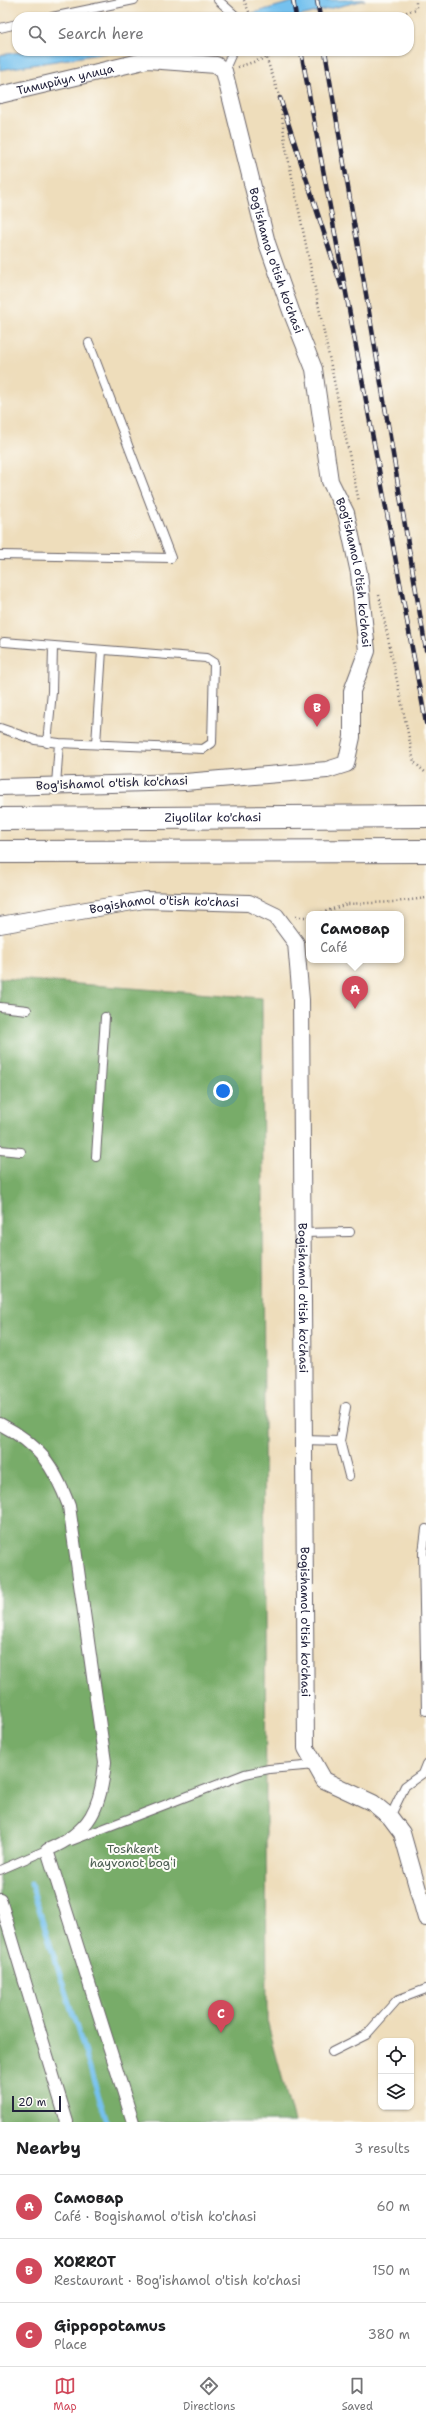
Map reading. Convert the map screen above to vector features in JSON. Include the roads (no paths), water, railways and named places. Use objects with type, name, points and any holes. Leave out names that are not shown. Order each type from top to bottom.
[{"type":"main road","name":"Ziyolilar ko'chasi","points":[[0,819],[426,816]]},
{"type":"main road","points":[[144,818],[145,851]]},
{"type":"main road","points":[[0,852],[426,851]]},
{"type":"street","name":"Тимирйул улица","points":[[0,95],[148,60],[216,65],[224,71]]},
{"type":"street","name":"Bog'ishamol o'tish ko'chasi","points":[[0,787],[186,782],[326,770],[346,764],[352,737],[352,692],[367,651],[359,572],[346,513],[330,481],[314,369],[266,243],[224,71]]},
{"type":"street","name":"Bogishamol o'tish ko'chasi","points":[[0,926],[144,900],[249,903],[276,916],[296,943],[301,1000],[306,1748],[324,1780],[373,1803],[390,1817],[402,1833],[426,1918]]},
{"type":"street","points":[[0,1424],[17,1433],[39,1451],[58,1476],[69,1506],[105,1762],[102,1792],[88,1822],[64,1843],[47,1850],[133,2122]]},
{"type":"street","points":[[0,1899],[67,2122]]},
{"type":"lane","points":[[76,12],[134,0]]},
{"type":"lane","points":[[218,0],[231,12]]},
{"type":"lane","points":[[0,28],[12,25]]},
{"type":"lane","points":[[224,71],[231,56]]},
{"type":"lane","points":[[0,555],[171,558],[89,343]]},
{"type":"lane","points":[[0,728],[47,743],[203,749],[212,743],[214,663],[206,658],[4,642]]},
{"type":"lane","points":[[47,743],[52,692],[53,646]]},
{"type":"lane","points":[[96,744],[102,650]]},
{"type":"lane","points":[[56,785],[59,743]]},
{"type":"lane","points":[[0,1007],[27,1010]]},
{"type":"lane","points":[[96,1157],[105,1017]]},
{"type":"lane","points":[[0,1150],[21,1152]]},
{"type":"lane","points":[[302,1232],[350,1232]]},
{"type":"lane","points":[[346,1407],[340,1441],[349,1476]]},
{"type":"lane","points":[[303,1440],[340,1441]]},
{"type":"lane","points":[[426,1529],[423,1552],[426,1711]]},
{"type":"lane","points":[[390,1817],[405,1786],[422,1774],[426,1764]]},
{"type":"lane","points":[[0,1870],[47,1850],[245,1774],[269,1769],[316,1765]]},
{"type":"lane","points":[[332,2052],[366,2035],[397,2000],[426,1989]]},
{"type":"water","points":[[299,0],[365,0],[316,12],[257,12]]},
{"type":"water","points":[[12,53],[12,56],[87,56],[0,70],[0,55]]},
{"type":"waterway","points":[[31,1884],[107,2122]]},
{"type":"railway","points":[[293,0],[295,12]]},
{"type":"railway","points":[[317,0],[319,12]]},
{"type":"railway","points":[[302,56],[426,723]]},
{"type":"railway","points":[[326,56],[426,650]]},
{"type":"railway","points":[[280,98],[342,288]]},
{"type":"place","name":"XORROT","points":[[317,727]]},
{"type":"place","name":"Самовар","points":[[355,1009]]},
{"type":"place","name":"Gippopotamus","points":[[221,2033]]},
{"type":"park label","name":"Toshkent hayvonot bogʻi","points":[[133,1856]]}]
